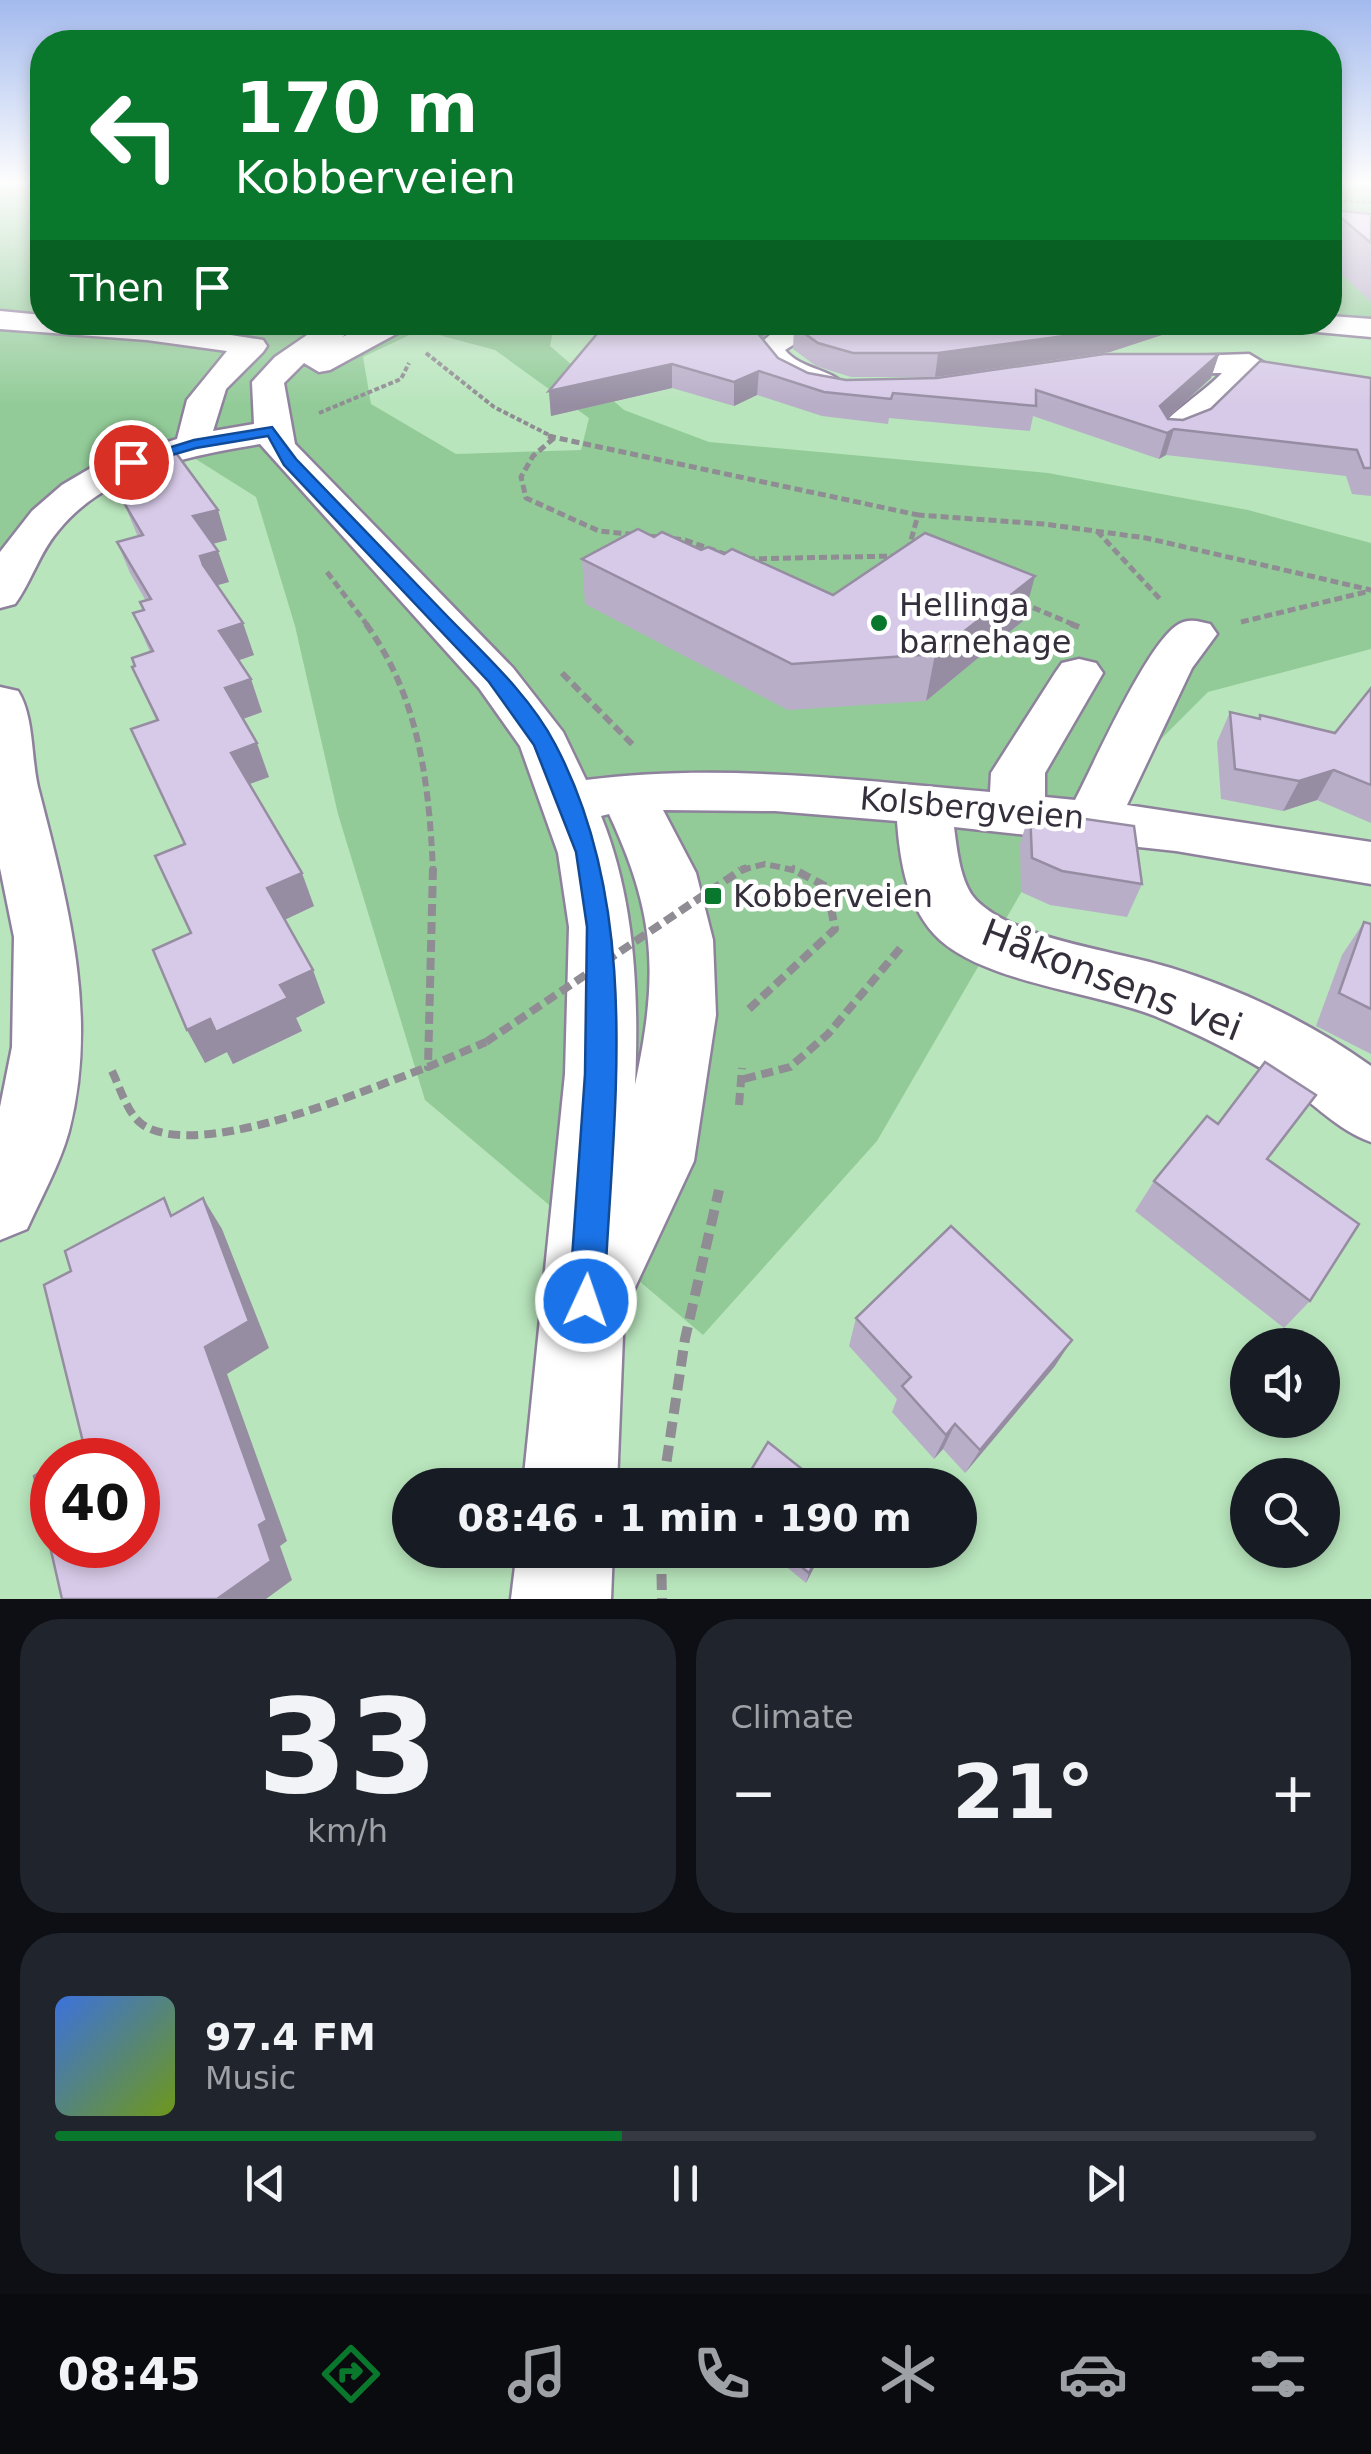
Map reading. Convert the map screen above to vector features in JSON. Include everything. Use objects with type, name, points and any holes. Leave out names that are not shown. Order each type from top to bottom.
[{"type":"street","points":[[0,320],[30,322]]},
{"type":"street","points":[[1342,325],[1371,328]]},
{"type":"street","points":[[174,335],[252,346],[221,371],[196,413],[194,444]]},
{"type":"street","points":[[327,335],[286,360],[268,382],[273,418],[290,462],[496,678],[545,744],[598,796],[666,873],[682,940],[683,1015],[656,1161],[586,1301],[571,1468]]},
{"type":"street","points":[[0,595],[10,572],[53,510],[74,491],[131,462],[273,418],[318,363],[373,335]]},
{"type":"street","points":[[786,335],[769,348],[774,360],[806,378],[860,392]]},
{"type":"street","points":[[1113,365],[1257,356],[1208,407],[1172,434]]},
{"type":"street","points":[[1093,818],[1182,650]]},
{"type":"street","points":[[1017,812],[1018,774],[1079,674]]},
{"type":"street","points":[[0,702],[5,760],[45,937],[46,1048],[32,1132],[0,1203]]},
{"type":"street","name":"Kolsbergveien","points":[[598,796],[744,790],[1093,818],[1251,838],[1371,863]]},
{"type":"street","name":"Håkonsens vei","points":[[923,804],[933,872],[953,918],[1014,949],[1172,994],[1267,1040],[1371,1110]]},
{"type":"street","points":[[561,1599],[564,1568]]},
{"type":"path","points":[[402,356],[432,355],[518,424],[554,438],[918,515],[1044,524],[1146,538],[1371,590]]},
{"type":"path","points":[[554,438],[534,456],[520,478],[526,498],[599,530],[685,540],[738,559],[831,560],[908,555],[909,534],[918,515]]},
{"type":"path","points":[[318,559],[379,644],[405,692],[420,754],[432,869],[428,1066]]},
{"type":"path","points":[[1013,599],[1182,650]]},
{"type":"path","points":[[46,1048],[90,1043],[101,1050],[139,1122],[176,1138],[201,1138],[245,1128],[428,1066],[486,1042],[741,870],[763,861],[796,867],[827,887],[836,928],[745,1012]]},
{"type":"path","name":"Håkonsens vei","points":[[736,1116],[744,1078],[790,1067],[828,1034],[927,920],[953,918]]},
{"type":"path","points":[[665,1468],[685,1339],[723,1172]]},
{"type":"path","points":[[661,1568],[662,1599]]},
{"type":"green space","points":[[0,256],[30,256],[30,335],[1342,335],[1342,256],[1371,256],[1371,1599],[0,1599]]},
{"type":"green space","points":[[0,256],[30,256],[30,335],[409,335],[363,357],[371,404],[456,454],[581,450],[589,418],[495,350],[439,335],[552,335],[550,346],[624,410],[709,442],[1048,473],[1248,510],[1371,543],[1371,649],[1208,692],[1040,860],[877,1141],[703,1335],[425,1100],[338,814],[295,626],[256,497],[183,451],[92,472],[0,562]]},
{"type":"green space","points":[[1342,256],[1371,256],[1371,320],[1342,318]]},
{"type":"building","points":[[596,335],[759,335],[778,358],[808,373],[846,380],[937,378],[1104,354],[1219,354],[1160,406],[1168,419],[1183,420],[1211,409],[1260,361],[1371,378],[1371,468],[1364,468],[1357,450],[1174,429],[1167,433],[1036,390],[1036,406],[893,393],[891,399],[824,392],[759,371],[734,382],[672,364],[549,391]]},
{"type":"building","points":[[807,335],[1072,335],[938,353],[853,353],[818,343]]},
{"type":"building","points":[[176,453],[218,510],[193,516],[218,551],[200,556],[203,565],[243,623],[219,631],[251,679],[225,688],[257,743],[231,753],[302,873],[267,888],[313,970],[280,985],[288,998],[216,1032],[210,1019],[187,1030],[153,950],[191,933],[155,856],[185,844],[131,729],[158,720],[132,667],[132,658],[153,651],[133,613],[144,610],[140,602],[151,599],[117,542],[143,535],[123,501],[144,496],[125,466]]},
{"type":"building","points":[[638,529],[654,537],[662,532],[701,550],[708,547],[724,554],[732,549],[833,595],[925,533],[1035,576],[935,654],[792,664],[582,559]]},
{"type":"building","points":[[1371,688],[1371,785],[1334,770],[1299,781],[1235,769],[1230,712],[1335,733]]},
{"type":"building","points":[[1030,811],[1134,826],[1142,884],[1062,871],[1032,858]]},
{"type":"building","points":[[1364,922],[1371,924],[1371,1009],[1339,993]]},
{"type":"building","points":[[1265,1062],[1316,1095],[1267,1159],[1359,1224],[1310,1301],[1154,1181],[1207,1116],[1218,1124]]},
{"type":"building","points":[[164,1198],[171,1216],[203,1198],[249,1321],[205,1347],[267,1520],[259,1525],[271,1561],[217,1599],[62,1599],[55,1568],[160,1568],[160,1438],[82,1438],[44,1285],[71,1271],[65,1251]]},
{"type":"building","points":[[951,1226],[1072,1340],[980,1450],[955,1424],[946,1435],[902,1386],[911,1377],[856,1318]]},
{"type":"building","points":[[768,1442],[801,1468],[752,1468]]},
{"type":"place","name":"Hellinga barnehage","points":[[879,623]]},
{"type":"place","name":"Kobberveien","points":[[713,896]]},
{"type":"route","points":[[131,462],[194,444],[272,431],[290,462],[496,678],[545,744],[588,852],[600,927],[600,1074],[586,1301]]}]
